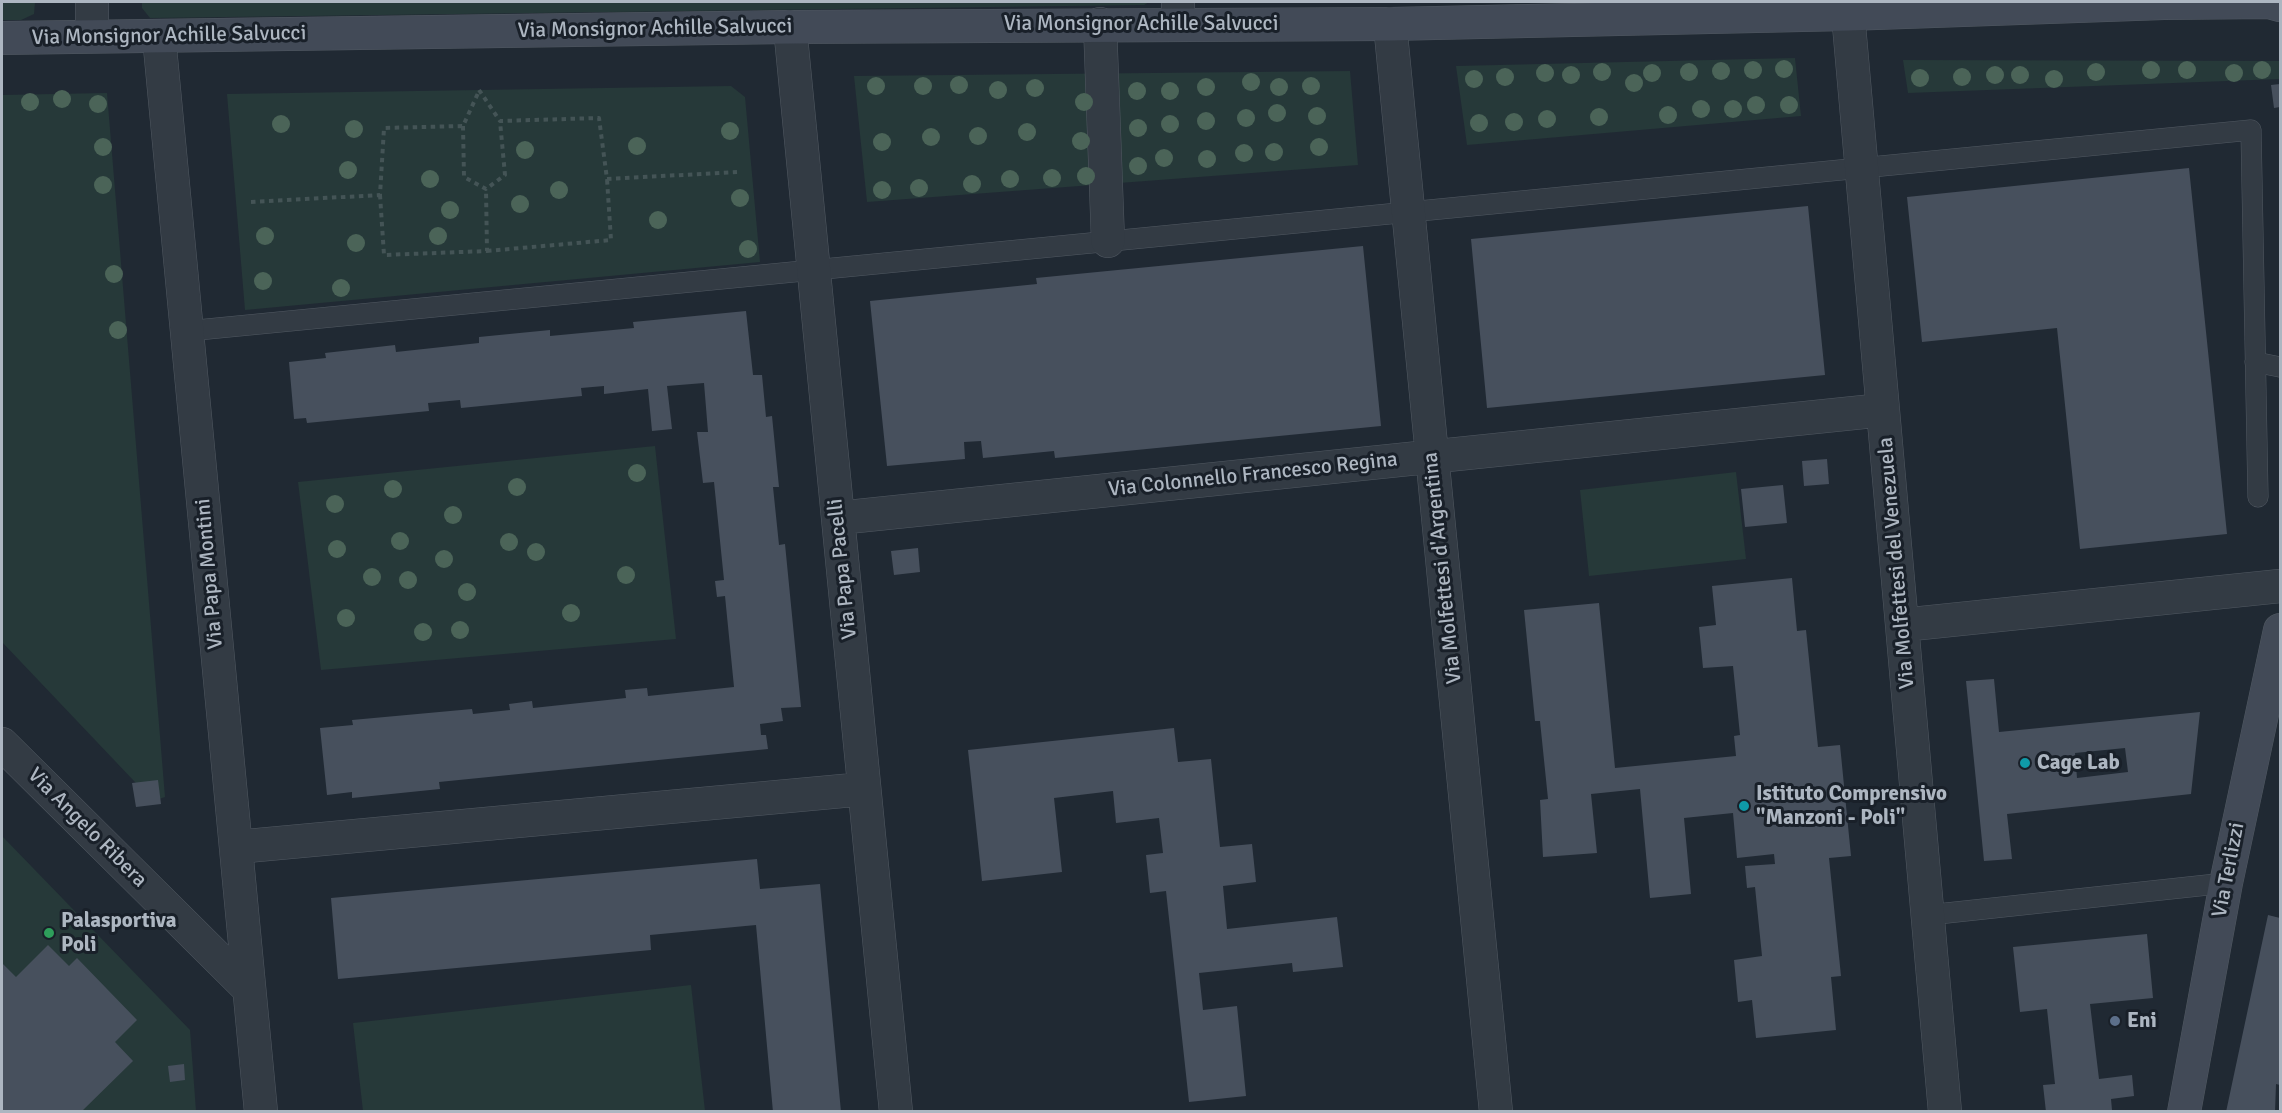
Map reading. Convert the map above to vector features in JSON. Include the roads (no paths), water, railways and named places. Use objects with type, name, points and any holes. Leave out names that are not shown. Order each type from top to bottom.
[{"type":"main road","name":"Via Monsignor Achille Salvucci","points":[[2,38],[1100,24],[1178,13],[1390,24],[1848,14],[2164,3],[2269,2],[2280,5]]},
{"type":"main road","points":[[2164,3],[2280,27]]},
{"type":"main road","name":"Via Terlizzi","points":[[2184,1112],[2226,883],[2272,711],[2280,630]]},
{"type":"street","points":[[92,2],[92,36]]},
{"type":"street","name":"Via Molfettesi del Venezuela","points":[[1848,14],[1945,1112]]},
{"type":"street","points":[[1100,24],[1108,242]]},
{"type":"street","name":"Via Molfettesi d'Argentina","points":[[1390,24],[1496,1112]]},
{"type":"street","name":"Via Papa Pacelli","points":[[790,27],[896,1112]]},
{"type":"street","name":"Via Papa Montini","points":[[159,37],[261,1112]]},
{"type":"street","name":"Via Colonnello Francesco Regina","points":[[838,518],[1883,410]]},
{"type":"street","points":[[1902,625],[2280,586]]},
{"type":"street","name":"Via Angelo Ribera","points":[[2,744],[249,989]]},
{"type":"street","points":[[236,847],[864,789]]},
{"type":"lane","points":[[187,331],[2251,130],[2258,497]]},
{"type":"lane","points":[[2255,362],[2280,367]]},
{"type":"lane","points":[[1928,915],[2226,883]]},
{"type":"place","name":"Cage Lab","points":[[2025,763]]},
{"type":"place","name":"Istituto Comprensivo \"Manzoni - Poli\"","points":[[1744,806]]},
{"type":"place","name":"Palasportiva Poli","points":[[49,933]]},
{"type":"place","name":"Eni","points":[[2115,1021]]}]
